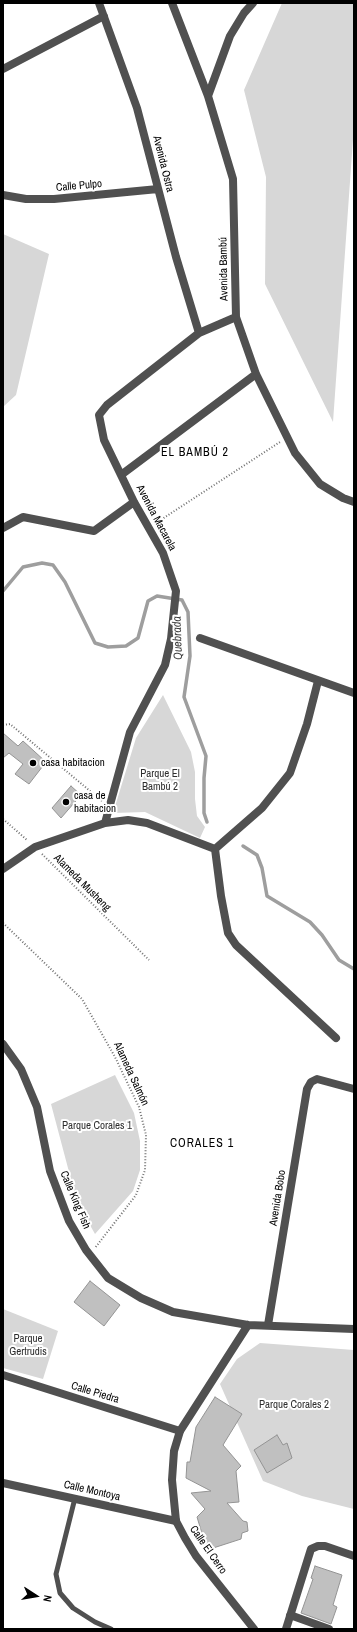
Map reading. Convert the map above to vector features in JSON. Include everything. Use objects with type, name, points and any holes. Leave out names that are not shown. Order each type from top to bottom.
[{"type":"street","name":"Avenida Ostra","points":[[100,3],[137,108],[158,190],[199,333]]},
{"type":"street","name":"Avenida Bambú","points":[[172,3],[208,96],[233,179],[236,317],[256,374],[295,453],[320,484],[343,498],[354,502]]},
{"type":"street","points":[[208,96],[230,36],[253,3]]},
{"type":"street","points":[[3,68],[104,16]]},
{"type":"street","name":"Calle Pulpo","points":[[3,195],[26,199],[54,199],[158,190]]},
{"type":"street","name":"Avenida Macarela","points":[[105,823],[130,732],[165,665],[171,639],[173,608],[176,591],[163,553],[134,502],[104,440],[99,415],[107,405],[199,333],[236,317]]},
{"type":"street","points":[[121,475],[256,374]]},
{"type":"street","points":[[3,528],[23,517],[94,530],[134,502]]},
{"type":"street","points":[[200,638],[318,682],[354,693]]},
{"type":"street","points":[[215,849],[262,808],[290,773],[307,724],[318,682]]},
{"type":"street","points":[[3,869],[34,847],[105,823],[128,820],[147,823],[215,849]]},
{"type":"street","points":[[215,849],[221,896],[228,933],[236,945],[336,1038]]},
{"type":"street","name":"Calle King Fish","points":[[3,1044],[21,1069],[36,1107],[50,1171],[69,1221],[90,1254],[108,1278],[141,1298],[173,1312],[248,1325],[354,1329]]},
{"type":"street","name":"Avenida Bobo","points":[[268,1325],[307,1088],[311,1082],[317,1079],[354,1089]]},
{"type":"street","name":"Calle El Cerro","points":[[248,1325],[180,1431],[174,1452],[172,1480],[176,1521],[196,1556],[254,1629]]},
{"type":"street","name":"Calle Piedra","points":[[3,1375],[180,1431]]},
{"type":"street","name":"Calle Montoya","points":[[3,1483],[176,1521]]},
{"type":"street","points":[[286,1629],[311,1549],[318,1546],[324,1546],[354,1556]]},
{"type":"street","points":[[290,1615],[329,1629]]},
{"type":"lane","points":[[75,1498],[56,1574],[60,1593],[73,1608],[95,1622],[111,1629]]},
{"type":"path","points":[[149,528],[287,438]]},
{"type":"path","points":[[3,725],[10,724],[109,807]]},
{"type":"path","name":"Alameda Musheng","points":[[3,818],[149,960]]},
{"type":"path","name":"Alameda Salmón","points":[[3,923],[82,999],[111,1050],[139,1107],[146,1134],[145,1170],[136,1195],[90,1254]]},
{"type":"green space","points":[[282,3],[354,3],[354,125],[333,422],[265,284],[266,177],[244,90]]},
{"type":"green space","points":[[3,234],[49,254],[16,395],[3,407]]},
{"type":"green space","name":"Parque El Bambú 2","points":[[163,695],[191,752],[195,772],[195,799],[197,816],[205,827],[200,838],[145,812],[113,813],[136,738]]},
{"type":"green space","name":"Parque Corales 1","points":[[115,1075],[134,1113],[140,1141],[140,1170],[133,1191],[95,1234],[77,1202],[51,1104]]},
{"type":"green space","name":"Parque Gertrudis","points":[[3,1309],[58,1331],[43,1379],[3,1368]]},
{"type":"green space","name":"Parque Corales 2","points":[[260,1343],[354,1350],[354,1509],[302,1496],[263,1481],[220,1384],[237,1359]]},
{"type":"building","name":"casa habitacion","points":[[3,733],[18,746],[23,741],[46,762],[29,784],[15,774],[23,764],[9,753],[3,758]]},
{"type":"building","name":"casa de habitacion","points":[[71,786],[81,795],[61,818],[52,808]]},
{"type":"building","points":[[90,1281],[120,1305],[104,1326],[74,1302]]},
{"type":"building","points":[[215,1397],[242,1414],[223,1445],[241,1466],[236,1471],[239,1502],[227,1503],[243,1521],[247,1522],[248,1531],[242,1533],[241,1539],[207,1550],[197,1517],[205,1509],[191,1493],[211,1491],[186,1478],[187,1462],[190,1462],[196,1427]]},
{"type":"building","points":[[277,1435],[283,1445],[287,1443],[292,1458],[267,1473],[254,1450]]},
{"type":"building","points":[[315,1566],[342,1575],[333,1605],[337,1607],[331,1624],[301,1613],[313,1579],[311,1578]]},
{"type":"waterway","name":"Quebrada","points":[[3,591],[23,567],[42,563],[53,565],[65,582],[95,643],[108,647],[126,646],[138,638],[148,601],[157,596],[182,600],[188,612],[190,656],[184,697],[206,756],[204,778],[204,813],[207,822]]},
{"type":"waterway","name":"Quebrada","points":[[243,846],[257,855],[262,868],[267,896],[310,922],[322,935],[339,960],[354,969]]},
{"type":"place","name":"casa habitacion","points":[[33,763]]},
{"type":"place","name":"casa de habitacion","points":[[66,802]]},
{"type":"district","name":"EL BAMBÚ 2","points":[[195,453]]},
{"type":"district","name":"CORALES 1","points":[[202,1144]]}]
